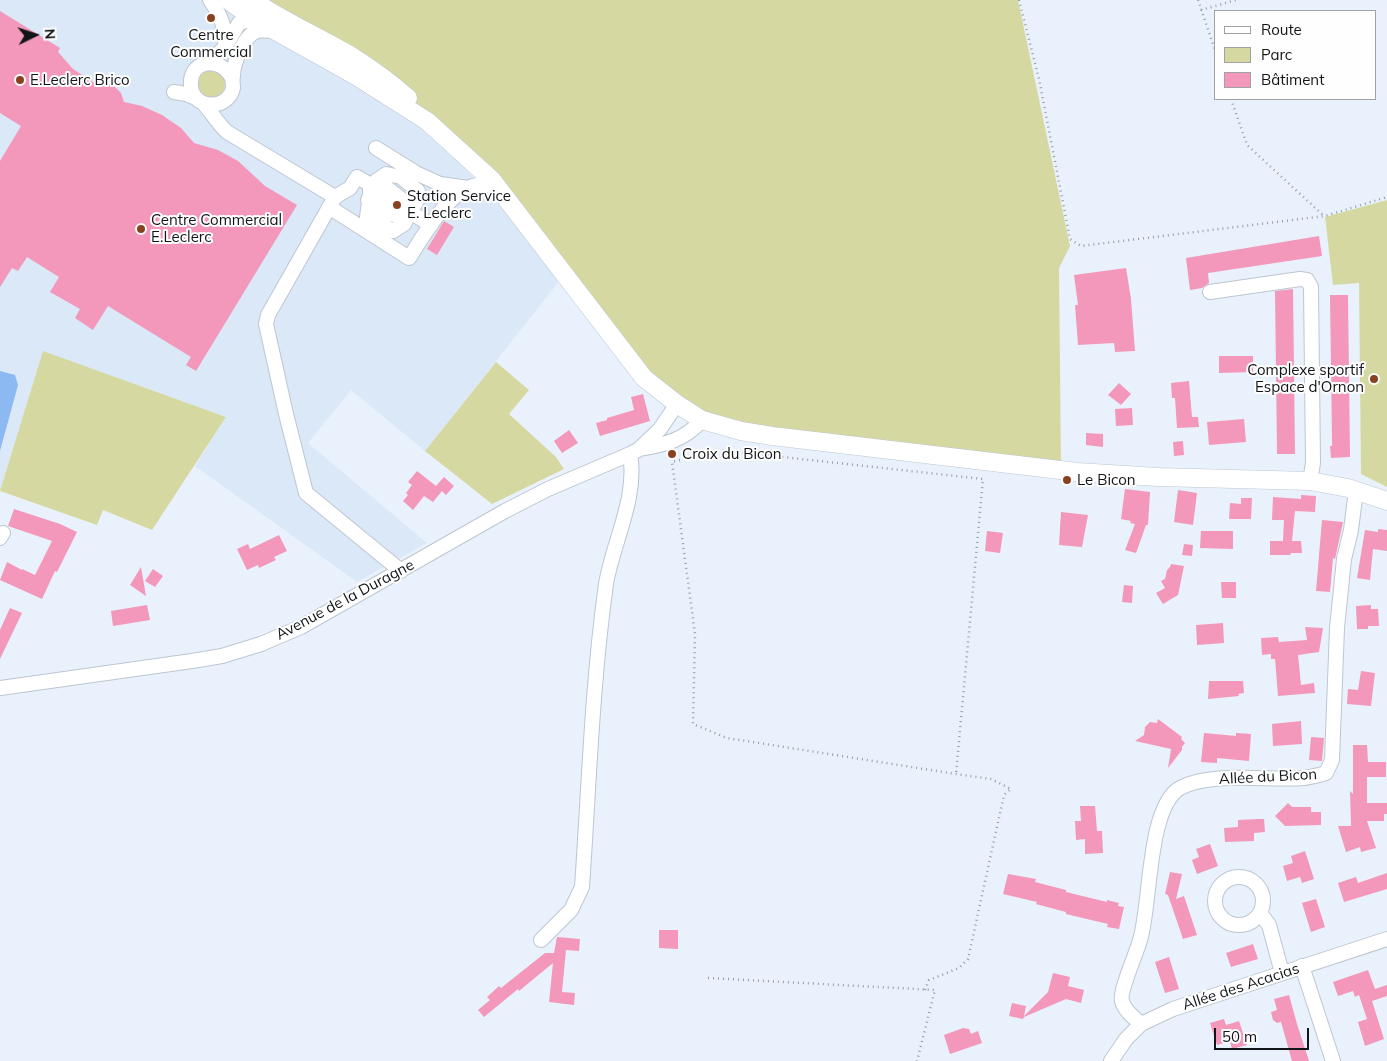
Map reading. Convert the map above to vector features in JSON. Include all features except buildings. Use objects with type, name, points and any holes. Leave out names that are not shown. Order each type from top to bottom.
[{"type":"main road","points":[[228,0],[254,13],[273,31],[356,76],[427,121],[487,175]]},
{"type":"main road","points":[[254,13],[272,14],[353,58],[383,78],[457,141],[499,189],[644,378],[677,404],[702,420],[741,431],[772,436],[1061,470],[1158,477],[1310,481],[1356,490],[1387,501]]},
{"type":"street","points":[[210,0],[222,20],[226,35],[225,47]]},
{"type":"street","points":[[254,13],[235,60],[232,78],[233,89],[223,102],[217,105],[200,101],[186,94],[174,92],[181,91],[190,84],[194,72],[209,63],[225,47],[239,23],[254,13]]},
{"type":"street","points":[[209,63],[224,66],[232,78]]},
{"type":"street","points":[[200,101],[227,132],[332,202],[409,258],[446,204],[468,188]]},
{"type":"street","points":[[223,102],[220,113],[227,132]]},
{"type":"street","points":[[376,148],[416,173],[440,184],[468,188],[487,185],[499,189]]},
{"type":"street","points":[[400,571],[306,493],[266,324],[268,315],[332,202],[350,188],[357,177],[373,190],[400,198],[409,214]]},
{"type":"street","points":[[373,190],[378,209],[391,216],[409,214],[431,225]]},
{"type":"street","points":[[1210,292],[1300,278],[1307,280],[1312,287],[1313,463],[1310,481]]},
{"type":"street","name":"Avenue de la Duragne","points":[[634,452],[660,429],[677,404]]},
{"type":"street","name":"Avenue de la Duragne","points":[[0,688],[222,656],[261,644],[301,627],[505,511],[548,489],[634,452],[668,444],[695,429],[702,420]]},
{"type":"street","points":[[541,940],[571,910],[582,887],[597,656],[607,581],[628,496],[634,452]]},
{"type":"street","name":"Allée du Bicon","points":[[1141,1024],[1130,1014],[1121,1001],[1123,989],[1141,936],[1159,820],[1168,801],[1178,789],[1211,780],[1305,778],[1326,773],[1332,760],[1337,628],[1344,559],[1356,490]]},
{"type":"street","points":[[1260,913],[1269,925],[1282,973]]},
{"type":"street","name":"Allée des Acacias","points":[[1111,1061],[1126,1039],[1141,1024],[1173,1009],[1387,938]]},
{"type":"street","points":[[1302,966],[1333,1061]]},
{"type":"path","points":[[1018,0],[1039,79],[1070,239],[1081,246],[1325,216],[1387,197]]},
{"type":"path","points":[[1198,0],[1214,47]]},
{"type":"path","points":[[1201,11],[1236,0]]},
{"type":"path","points":[[1232,100],[1247,145],[1325,216]]},
{"type":"path","points":[[925,990],[929,980],[959,968],[968,959],[1004,795],[1011,790],[991,779],[956,774],[727,738],[693,724],[695,634],[672,462],[719,450],[983,479],[956,774]]},
{"type":"path","points":[[708,978],[935,990],[917,1061]]},
{"type":"shaded area","points":[[0,0],[215,0],[427,129],[519,225],[560,280],[425,451],[351,390],[308,443],[427,543],[357,582],[195,466],[226,417],[43,352],[0,491]]},
{"type":"green space","points":[[228,0],[1018,0],[1070,246],[1059,268],[1061,470],[716,424],[644,378],[492,180],[427,121]]},
{"type":"green space","points":[[211,70],[221,74],[225,84],[221,94],[211,98],[201,94],[197,84],[201,74]]},
{"type":"green space","name":"Complexe sportif Espace d'Ornon","points":[[1387,200],[1387,487],[1361,474],[1359,283],[1333,285],[1325,217]]},
{"type":"green space","points":[[43,351],[226,417],[152,530],[103,510],[97,525],[0,491]]},
{"type":"green space","points":[[496,362],[529,390],[509,414],[556,457],[564,469],[492,504],[425,451]]},
{"type":"water","points":[[0,371],[15,375],[18,385],[0,451]]},
{"type":"place","name":"Centre Commercial","points":[[211,18]]},
{"type":"place","name":"E.Leclerc Brico","points":[[20,80]]},
{"type":"place","name":"Station Service E. Leclerc","points":[[397,205]]},
{"type":"place","name":"Centre Commercial E.Leclerc","points":[[141,229]]},
{"type":"place","name":"Complexe sportif Espace d'Ornon","points":[[1374,379]]},
{"type":"place","name":"Croix du Bicon","points":[[672,454]]},
{"type":"place","name":"Le Bicon","points":[[1067,480]]}]
